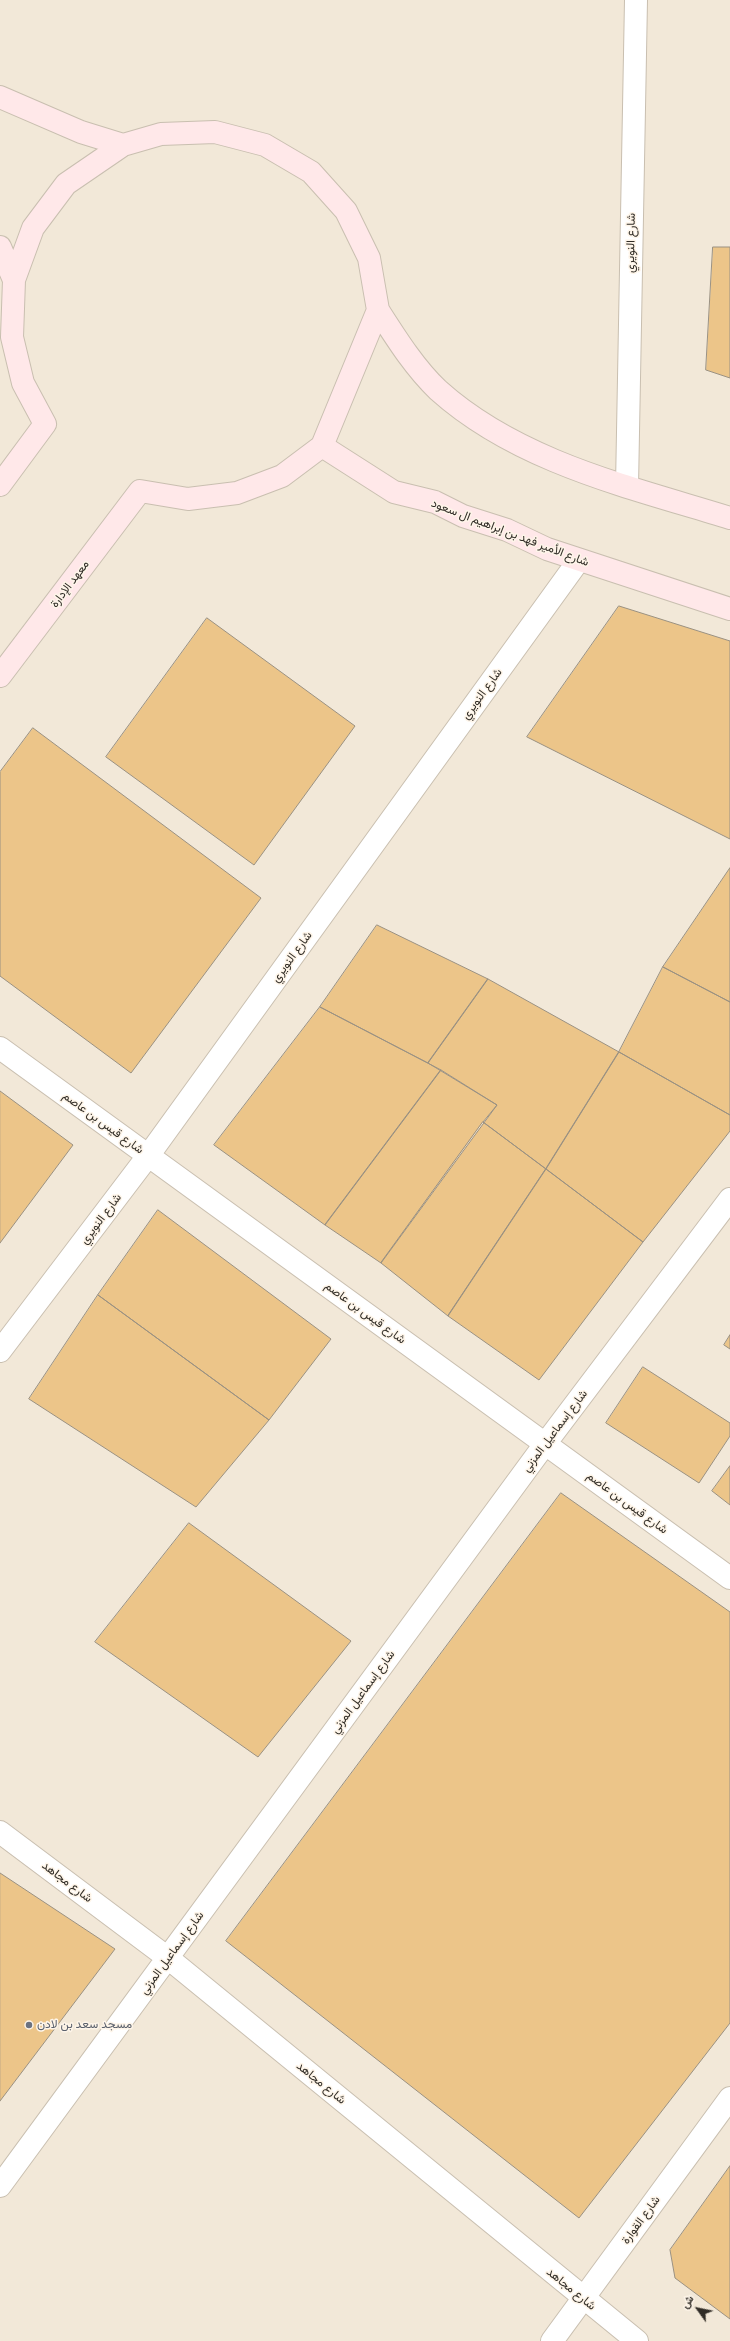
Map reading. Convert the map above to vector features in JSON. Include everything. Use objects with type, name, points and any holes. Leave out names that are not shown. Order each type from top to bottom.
[{"type":"main road","points":[[0,97],[81,132],[123,145]]},
{"type":"main road","points":[[0,485],[45,424],[23,383],[12,337],[14,280],[32,228],[66,184],[123,145],[162,134],[214,132],[265,145],[311,172],[346,211],[369,258],[378,310],[405,352],[438,389],[476,421],[519,445],[627,486],[730,518]]},
{"type":"main road","points":[[0,247],[14,280]]},
{"type":"main road","points":[[322,446],[378,310]]},
{"type":"main road","name":"معهد الإدارة","points":[[0,676],[140,491],[188,499],[237,494],[282,476],[322,446]]},
{"type":"main road","name":"شارع الأمير فهد بن إبراهيم ال سعود","points":[[322,446],[394,492],[435,502],[463,516],[507,530],[547,549],[730,609]]},
{"type":"street","name":"شارع النويري","points":[[627,486],[636,0]]},
{"type":"street","name":"شارع النويري","points":[[0,1351],[148,1156],[579,560]]},
{"type":"street","name":"شارع قيس بن عاصم","points":[[0,1048],[730,1578]]},
{"type":"street","name":"شارع إسماعيل المزني","points":[[0,2186],[545,1444],[730,1200]]},
{"type":"street","name":"شارع مجاهد","points":[[0,1832],[168,1958],[637,2341]]},
{"type":"street","name":"شارع القوارة","points":[[552,2341],[730,2098]]},
{"type":"building","points":[[713,247],[730,247],[730,378],[706,370]]},
{"type":"building","points":[[619,606],[730,641],[730,839],[527,737]]},
{"type":"building","points":[[207,618],[355,726],[254,865],[106,757]]},
{"type":"building","points":[[33,728],[261,898],[131,1073],[0,976],[0,772]]},
{"type":"building","points":[[730,868],[730,1002],[663,967]]},
{"type":"building","points":[[377,925],[488,979],[428,1063],[320,1007]]},
{"type":"building","points":[[663,967],[730,1002],[730,1115],[619,1052]]},
{"type":"building","points":[[488,979],[619,1052],[546,1169],[483,1122],[497,1105],[428,1063]]},
{"type":"building","points":[[320,1007],[441,1070],[325,1225],[214,1145]]},
{"type":"building","points":[[619,1052],[730,1115],[730,1131],[643,1242],[546,1169]]},
{"type":"building","points":[[441,1070],[497,1105],[381,1263],[325,1225]]},
{"type":"building","points":[[0,1091],[73,1145],[0,1243]]},
{"type":"building","points":[[483,1122],[546,1169],[448,1316],[381,1263]]},
{"type":"building","points":[[546,1169],[643,1242],[539,1380],[448,1316]]},
{"type":"building","points":[[158,1210],[331,1339],[269,1420],[98,1295]]},
{"type":"building","points":[[98,1295],[269,1420],[196,1507],[29,1399]]},
{"type":"building","points":[[730,1335],[730,1349],[724,1345]]},
{"type":"building","points":[[643,1367],[730,1423],[730,1436],[699,1483],[606,1423]]},
{"type":"building","points":[[730,1466],[730,1505],[712,1491]]},
{"type":"building","points":[[561,1493],[730,1612],[730,2023],[579,2218],[226,1941]]},
{"type":"building","points":[[189,1523],[351,1641],[258,1757],[95,1642]]},
{"type":"building","name":"مسجد سعد بن لادن","points":[[0,1873],[115,1949],[0,2101]]},
{"type":"building","points":[[730,2166],[730,2319],[675,2278],[670,2250]]},
{"type":"place","name":"مسجد سعد بن لادن","points":[[29,2025]]}]
